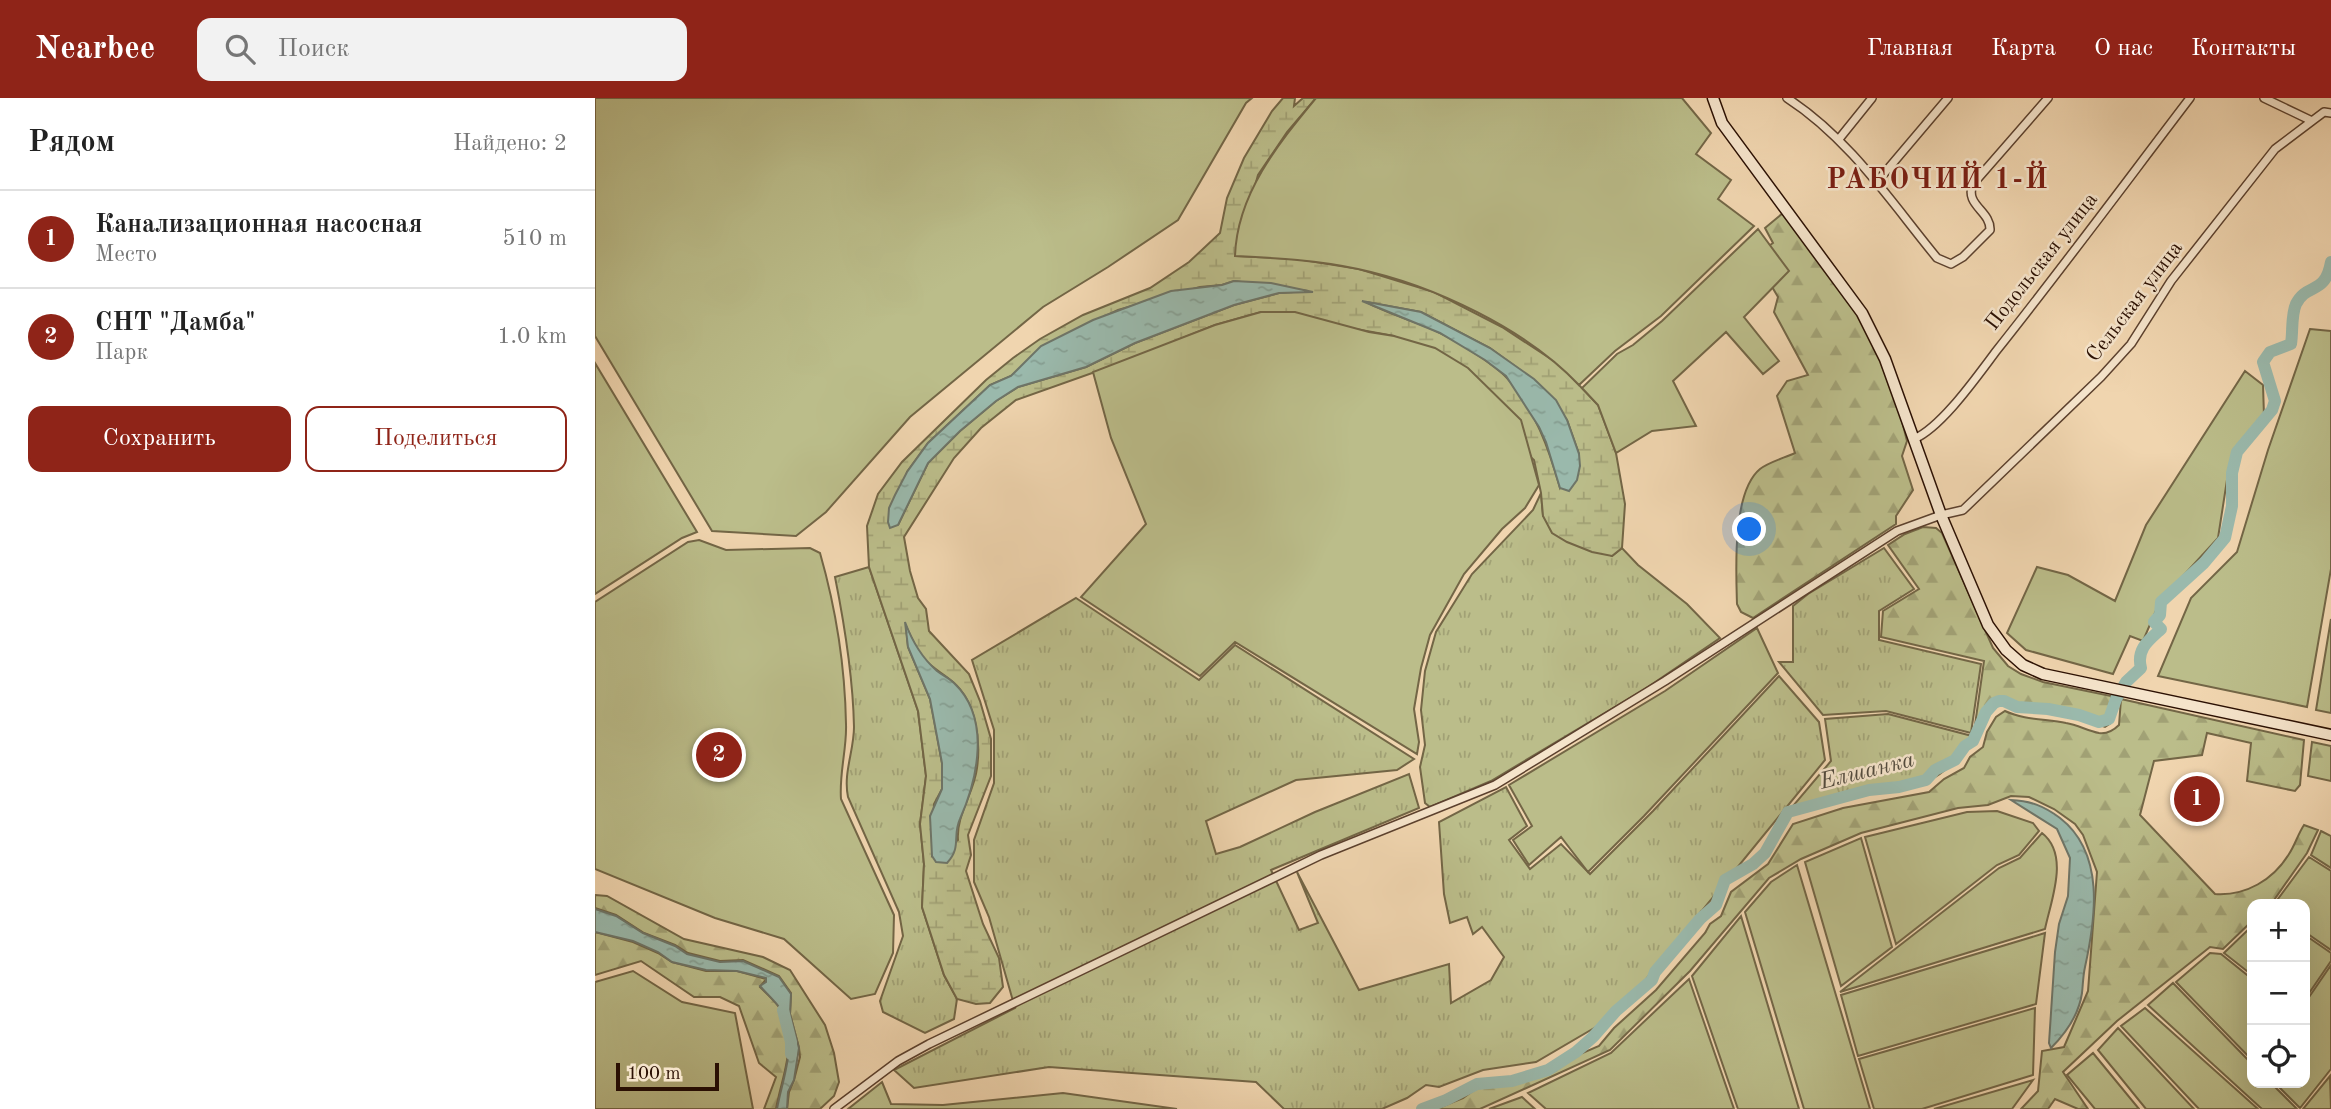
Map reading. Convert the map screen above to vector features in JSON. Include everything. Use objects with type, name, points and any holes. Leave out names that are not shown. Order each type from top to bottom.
[{"type":"main road","points":[[1713,98],[1722,123],[1862,313],[1885,359],[1941,515],[1988,625],[2006,650],[2023,665],[2043,674],[2331,735]]},
{"type":"street","points":[[1787,98],[1839,139],[1937,258],[1946,264],[1956,262],[1989,233],[1991,227],[1988,219],[1971,197],[1973,184],[2048,98]]},
{"type":"street","points":[[1839,139],[1872,98]]},
{"type":"street","points":[[1876,183],[1948,98]]},
{"type":"street","name":"Подольская улица","points":[[1914,439],[1926,435],[1960,397],[2190,98]]},
{"type":"street","points":[[2264,98],[2312,121]]},
{"type":"street","name":"Сельская улица","points":[[834,1109],[898,1061],[929,1044],[1321,855],[1495,785],[1665,681],[1897,531],[1963,510],[2101,377],[2131,344],[2171,281],[2275,149],[2325,112],[2331,113]]},
{"type":"green space","points":[[595,98],[1252,98],[1246,103],[1178,220],[1043,307],[910,417],[826,512],[796,536],[712,531],[595,336]]},
{"type":"green space","points":[[1283,98],[1295,98],[1294,106],[1303,98],[1316,98],[1287,132],[1258,175],[1236,256],[1297,259],[1359,269],[1434,292],[1502,327],[1560,365],[1598,405],[1616,453],[1625,504],[1622,548],[1612,556],[1592,552],[1552,533],[1543,516],[1534,460],[1394,336],[1261,312],[1215,325],[1126,361],[1016,400],[981,428],[954,458],[904,537],[910,571],[918,598],[926,609],[929,631],[969,674],[991,739],[991,776],[968,835],[971,855],[966,871],[983,924],[999,958],[1003,987],[990,1003],[976,1004],[957,999],[944,975],[922,907],[924,864],[920,824],[926,776],[918,711],[869,567],[867,526],[878,494],[902,462],[986,380],[1013,358],[1083,315],[1150,288],[1189,262],[1220,233],[1227,198],[1244,158],[1272,111]],"holes":[[[1234,281],[1308,291],[1279,293],[1234,305],[1135,343],[1086,367],[1018,387],[996,401],[960,431],[928,463],[898,525],[907,472],[928,443],[990,385],[1011,376],[1053,341],[1118,310],[1200,287]],[[1366,302],[1421,312],[1490,348],[1534,380],[1567,420],[1579,454],[1560,488],[1540,430],[1526,403],[1501,372],[1448,337]],[[906,626],[924,659],[961,690],[972,710],[977,733],[977,768],[962,813],[958,840],[932,856],[934,804],[942,789],[942,763],[930,699],[908,647]]]},
{"type":"green space","points":[[1316,98],[1682,98],[1711,133],[1696,154],[1731,180],[1718,199],[1754,226],[1661,316],[1615,351],[1579,385],[1533,346],[1506,328],[1417,286],[1343,266],[1235,256],[1237,233],[1251,191],[1274,152]]},
{"type":"green space","points":[[1783,213],[1855,311],[1877,352],[1901,417],[1907,441],[1902,456],[1913,490],[1896,516],[1896,524],[1753,618],[1741,612],[1737,604],[1736,552],[1744,495],[1760,469],[1795,453],[1777,396],[1787,381],[1808,375],[1774,312],[1778,297],[1758,263],[1760,252],[1773,243],[1765,228]]},
{"type":"green space","points":[[1758,229],[1789,271],[1744,317],[1779,361],[1763,374],[1726,332],[1673,381],[1696,426],[1652,431],[1616,453],[1598,405],[1582,388],[1617,354],[1633,345],[1662,321]]},
{"type":"green space","points":[[1261,312],[1295,312],[1435,348],[1468,368],[1521,420],[1539,485],[1525,508],[1502,529],[1464,574],[1430,635],[1414,709],[1419,742],[1417,754],[1235,642],[1200,676],[1081,597],[1146,524],[1111,438],[1093,372],[1215,325]]},
{"type":"green space","points":[[2310,329],[2331,331],[2331,569],[2307,707],[2158,676],[2191,598],[2237,552],[2268,450]]},
{"type":"green space","points":[[595,363],[697,532],[682,538],[595,594]]},
{"type":"green space","points":[[2245,371],[2263,385],[2264,416],[2234,454],[2229,467],[2218,538],[2160,601],[2143,641],[2130,636],[2113,674],[2026,650],[2007,633],[2037,567],[2068,575],[2115,601],[2146,525]]},
{"type":"green space","points":[[1541,493],[1543,516],[1612,556],[1622,548],[1638,565],[1687,604],[1720,638],[1645,689],[1491,781],[1430,807],[1425,803],[1420,767],[1425,745],[1421,710],[1425,671],[1436,632],[1472,574],[1533,510]]},
{"type":"green space","points":[[1923,527],[1936,528],[1942,533],[1993,648],[2008,666],[2043,682],[2111,696],[2111,723],[2105,727],[2055,713],[2020,710],[1999,704],[1987,717],[1977,736],[1974,732],[1984,661],[1881,637],[1883,611],[1919,589],[1888,545]]},
{"type":"green space","points":[[699,540],[726,550],[810,548],[820,553],[835,616],[844,680],[846,733],[841,799],[894,915],[893,953],[875,994],[851,999],[784,939],[715,918],[595,869],[595,602],[688,542]]},
{"type":"green space","points":[[1884,548],[1914,589],[1879,611],[1879,640],[1981,664],[1971,733],[1886,711],[1823,715],[1779,662],[1793,662],[1793,606]]},
{"type":"green space","points":[[869,567],[918,711],[926,776],[920,824],[924,864],[922,907],[944,975],[957,999],[954,1019],[925,1033],[883,1012],[880,1001],[903,936],[899,912],[848,797],[848,771],[854,736],[852,689],[835,577]]},
{"type":"green space","points":[[1076,598],[1199,680],[1235,645],[1414,759],[1397,770],[1296,780],[1206,821],[1216,854],[1240,847],[1315,812],[1409,774],[1419,808],[1271,870],[1299,930],[1318,923],[1297,872],[1359,990],[1449,964],[1451,1003],[1491,980],[1504,957],[1482,927],[1473,934],[1467,917],[1450,923],[1444,894],[1439,822],[1506,787],[1527,826],[1509,840],[1530,869],[1561,844],[1590,874],[1779,676],[1819,722],[1825,760],[1630,999],[1601,1024],[1536,1062],[1483,1070],[1439,1087],[1426,1085],[1407,1098],[1382,1109],[1284,1109],[1256,1082],[1049,1067],[914,1088],[894,1070],[1015,1008],[989,917],[974,882],[974,840],[994,783],[994,730],[972,660]]},
{"type":"green space","points":[[2331,619],[2331,713],[2316,710]]},
{"type":"green space","points":[[1757,628],[1778,673],[1644,816],[1588,872],[1561,837],[1529,865],[1513,840],[1532,826],[1509,785],[1665,691]]},
{"type":"green space","points":[[2121,699],[2304,740],[2300,785],[2295,791],[2247,781],[2251,743],[2207,733],[2202,755],[2154,761],[2140,815],[2215,894],[2248,889],[2267,879],[2291,851],[2304,825],[2318,830],[2307,853],[2275,899],[2247,899],[2247,926],[2223,949],[2210,947],[2117,1021],[2063,1072],[2088,1109],[2078,1109],[2055,1099],[2048,1109],[2021,1109],[2038,1091],[2042,1051],[2064,1047],[2088,991],[2097,872],[2083,835],[2075,824],[2054,809],[2029,797],[2011,796],[1988,805],[1958,808],[1861,833],[1801,859],[1769,878],[1690,971],[1610,1050],[1480,1109],[1436,1109],[1463,1098],[1478,1087],[1516,1082],[1555,1071],[1573,1057],[1599,1046],[1614,1028],[1656,990],[1710,924],[1721,916],[1731,892],[1768,864],[1793,824],[1843,808],[1929,792],[1944,779],[1964,768],[1970,757],[1983,747],[1987,732],[1996,717],[2005,711],[2075,725],[2099,733],[2113,730],[2119,725]]},
{"type":"green space","points":[[1888,714],[1972,736],[1977,740],[1936,777],[1912,788],[1883,791],[1787,813],[1831,761],[1825,719]]},
{"type":"green space","points":[[2312,742],[2331,746],[2331,781],[2308,776]]},
{"type":"green space","points":[[1997,811],[2033,823],[2039,831],[2019,855],[1997,865],[1896,944],[1865,837],[1967,812]]},
{"type":"green space","points":[[2321,831],[2331,836],[2331,868],[2311,855]]},
{"type":"green space","points":[[2042,833],[2050,842],[2057,865],[2045,929],[1840,992],[1999,868],[2020,858]]},
{"type":"green space","points":[[1861,838],[1892,947],[1841,986],[1805,862]]},
{"type":"green space","points":[[2309,857],[2331,871],[2331,950],[2310,935],[2310,899],[2278,899]]},
{"type":"green space","points":[[1797,865],[1870,1109],[1804,1109],[1745,912],[1771,882]]},
{"type":"green space","points":[[595,895],[607,896],[684,939],[763,957],[790,970],[825,1025],[839,1082],[834,1096],[820,1109],[787,1109],[789,1092],[800,1057],[790,1014],[791,993],[779,976],[743,960],[720,961],[688,953],[644,933],[616,915],[595,908]]},
{"type":"green space","points":[[1741,916],[1799,1109],[1738,1109],[1692,976]]},
{"type":"green space","points":[[2247,931],[2247,971],[2224,953]]},
{"type":"green space","points":[[595,932],[633,942],[672,962],[706,971],[737,971],[766,979],[760,987],[779,1007],[785,1019],[789,1044],[776,1109],[764,1109],[776,1077],[759,1063],[739,1006],[720,997],[694,997],[641,961],[595,975]]},
{"type":"green space","points":[[2045,933],[2036,1004],[1858,1056],[1841,995]]},
{"type":"green space","points":[[2310,938],[2331,953],[2331,961],[2310,992]]},
{"type":"green space","points":[[2210,953],[2221,954],[2247,975],[2247,1055],[2176,982]]},
{"type":"green space","points":[[2331,965],[2331,1069],[2300,1108],[2280,1088],[2310,1088],[2310,996]]},
{"type":"green space","points":[[633,971],[682,1002],[735,1013],[753,1109],[595,1109],[595,982]]},
{"type":"green space","points":[[1689,979],[1734,1109],[1546,1109],[1528,1093],[1611,1053]]},
{"type":"green space","points":[[2173,983],[2247,1059],[2247,1088],[2276,1088],[2297,1109],[2262,1109],[2148,1005]]},
{"type":"green space","points":[[2035,1008],[2033,1075],[1922,1109],[1874,1109],[1859,1059]]},
{"type":"green space","points":[[2145,1008],[2258,1109],[2199,1109],[2121,1026]]},
{"type":"green space","points":[[2118,1028],[2194,1109],[2146,1109],[2098,1050]]},
{"type":"green space","points":[[2093,1053],[2139,1109],[2095,1109],[2067,1075]]},
{"type":"green space","points":[[2330,1076],[2331,1109],[2303,1109]]},
{"type":"green space","points":[[2033,1080],[2012,1109],[1934,1109]]},
{"type":"green space","points":[[882,1082],[891,1104],[943,1105],[1063,1093],[1177,1109],[848,1109]]},
{"type":"green space","points":[[1522,1097],[1535,1109],[1489,1109]]},
{"type":"water","points":[[1234,281],[1271,283],[1313,292],[1279,293],[1234,305],[1135,343],[1086,367],[1018,387],[996,401],[960,431],[928,463],[898,525],[890,528],[889,508],[907,472],[928,443],[990,385],[1011,376],[1041,346],[1093,320],[1171,291]]},
{"type":"water","points":[[1362,301],[1421,312],[1490,348],[1534,379],[1556,400],[1567,420],[1579,454],[1577,480],[1569,491],[1560,488],[1539,427],[1506,376],[1440,333]]},
{"type":"water","points":[[905,622],[926,660],[954,683],[966,697],[977,731],[978,749],[972,785],[958,825],[956,847],[947,863],[936,862],[932,856],[930,816],[942,789],[942,763],[930,699],[908,647]]},
{"type":"water","points":[[2011,800],[2037,805],[2060,818],[2074,832],[2091,867],[2094,907],[2082,993],[2071,1023],[2051,1048],[2049,1043],[2055,952],[2059,924],[2068,896],[2070,858],[2057,829]]},
{"type":"water","points":[[595,909],[616,916],[643,933],[687,954],[720,962],[743,961],[779,977],[791,994],[790,1014],[799,1048],[794,1080],[788,1092],[787,1109],[777,1109],[788,1057],[788,1032],[779,1007],[760,986],[766,982],[766,978],[737,971],[706,970],[672,962],[658,952],[633,941],[595,932]]},
{"type":"waterway","name":"Елшанка","points":[[1422,1109],[1477,1084],[1512,1081],[1548,1070],[1576,1052],[1616,1011],[1652,980],[1655,972],[1700,919],[1716,905],[1725,880],[1753,864],[1765,853],[1788,812],[1869,790],[1899,787],[1926,780],[1935,770],[1955,760],[1965,746],[1973,741],[1986,712],[1999,701],[2017,707],[2079,715],[2099,722],[2109,719],[2126,682],[2141,668],[2142,650],[2161,629],[2154,622],[2160,615],[2161,602],[2204,563],[2225,538],[2232,506],[2232,473],[2237,452],[2272,410],[2275,401],[2263,362],[2270,352],[2291,344],[2294,308],[2300,297],[2325,280],[2331,262]]},
{"type":"waterway","name":"Елшанка","points":[[783,1010],[791,1042],[791,1054]]},
{"type":"place","name":"СНТ \"Дамба\"","points":[[719,755]]},
{"type":"place","name":"Канализационная насосная","points":[[2197,799]]},
{"type":"district","name":"РАБОЧИЙ 1‑Й","points":[[1938,181]]}]
